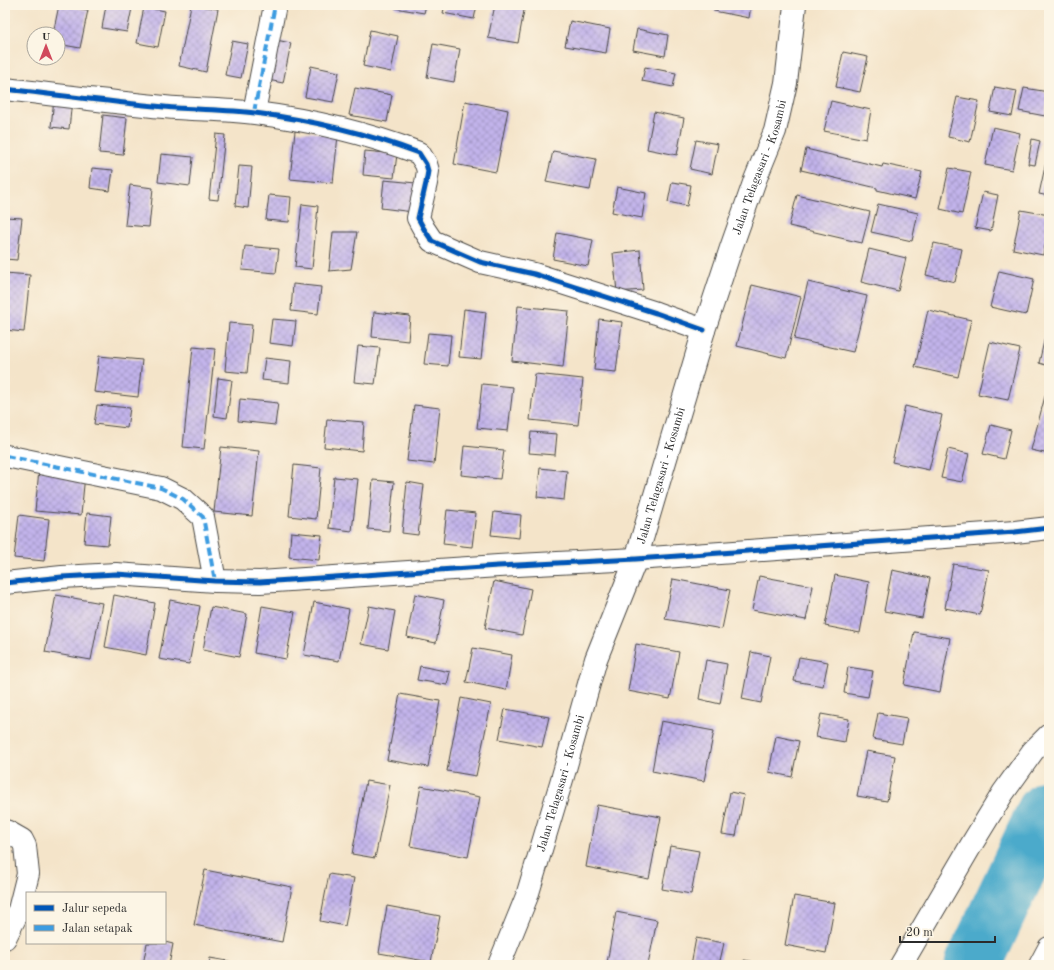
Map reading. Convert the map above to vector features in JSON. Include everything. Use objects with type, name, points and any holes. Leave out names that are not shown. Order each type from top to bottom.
[{"type":"street","points":[[254,112],[275,5]]},
{"type":"street","name":"Jalan Telagasari - Kosambi","points":[[499,965],[527,896],[596,659],[636,559],[704,330],[731,248],[755,180],[775,131],[786,82],[795,5]]},
{"type":"street","points":[[5,89],[165,107],[254,112],[357,132],[394,143],[419,153],[426,164],[428,171],[418,218],[432,241],[480,262],[534,274],[704,330]]},
{"type":"street","points":[[6,456],[161,488],[183,499],[203,517],[215,581]]},
{"type":"street","points":[[5,583],[62,577],[116,574],[215,581],[260,582],[498,566],[636,559],[1015,532],[1049,528]]},
{"type":"street","points":[[901,965],[1003,792],[1033,751],[1049,734]]},
{"type":"street","points":[[5,831],[22,840],[25,846],[28,874],[19,910],[5,938]]},
{"type":"street","points":[[1040,965],[1049,948]]},
{"type":"building","points":[[59,5],[88,10],[80,48],[66,45],[66,26],[55,26]]},
{"type":"building","points":[[106,5],[132,8],[127,32],[102,28]]},
{"type":"building","points":[[191,5],[218,9],[206,72],[179,66]]},
{"type":"building","points":[[396,5],[426,5],[424,13],[395,8]]},
{"type":"building","points":[[445,5],[477,5],[474,19],[443,13]]},
{"type":"building","points":[[495,5],[525,5],[518,43],[488,38]]},
{"type":"building","points":[[715,5],[751,5],[749,18],[714,11]]},
{"type":"building","points":[[144,7],[165,11],[158,47],[137,43]]},
{"type":"building","points":[[570,21],[610,29],[606,53],[565,46]]},
{"type":"building","points":[[637,29],[668,35],[665,56],[633,50]]},
{"type":"building","points":[[370,30],[398,36],[391,72],[363,66]]},
{"type":"building","points":[[271,39],[291,43],[283,83],[263,79]]},
{"type":"building","points":[[232,41],[248,44],[241,78],[225,75]]},
{"type":"building","points":[[433,44],[460,49],[454,82],[427,77]]},
{"type":"building","points":[[843,52],[868,57],[860,92],[836,87]]},
{"type":"building","points":[[311,66],[339,72],[333,102],[305,97]]},
{"type":"building","points":[[645,67],[676,73],[673,87],[642,81]]},
{"type":"building","points":[[995,87],[1017,91],[1012,116],[990,112]]},
{"type":"building","points":[[355,88],[392,95],[387,122],[349,115]]},
{"type":"building","points":[[1024,88],[1049,92],[1045,116],[1019,111]]},
{"type":"building","points":[[957,97],[979,101],[970,142],[948,137]]},
{"type":"building","points":[[54,99],[72,100],[69,129],[51,127]]},
{"type":"building","points":[[465,101],[508,110],[496,172],[454,164]]},
{"type":"building","points":[[831,101],[871,110],[866,139],[824,131]]},
{"type":"building","points":[[654,112],[684,118],[677,155],[647,149]]},
{"type":"building","points":[[103,115],[127,118],[123,155],[99,153]]},
{"type":"building","points":[[993,127],[1020,133],[1012,170],[985,165]]},
{"type":"building","points":[[295,131],[338,135],[333,183],[290,179]]},
{"type":"building","points":[[216,134],[225,135],[218,200],[209,199]]},
{"type":"building","points":[[1032,139],[1040,141],[1035,165],[1028,164]]},
{"type":"building","points":[[696,140],[718,144],[712,174],[690,169]]},
{"type":"building","points":[[806,149],[882,167],[883,164],[922,172],[915,199],[877,190],[877,188],[801,170]]},
{"type":"building","points":[[365,151],[397,154],[394,178],[363,175]]},
{"type":"building","points":[[553,151],[596,159],[590,190],[546,182]]},
{"type":"building","points":[[1049,153],[1049,196],[1039,194]]},
{"type":"building","points":[[161,154],[193,157],[190,186],[158,182]]},
{"type":"building","points":[[239,166],[252,167],[248,208],[235,206]]},
{"type":"building","points":[[92,168],[113,170],[110,191],[90,188]]},
{"type":"building","points":[[949,168],[971,172],[962,214],[940,209]]},
{"type":"building","points":[[384,180],[416,183],[413,212],[381,208]]},
{"type":"building","points":[[672,182],[691,185],[687,206],[668,202]]},
{"type":"building","points":[[130,185],[153,188],[149,227],[125,225]]},
{"type":"building","points":[[617,187],[646,193],[642,218],[612,212]]},
{"type":"building","points":[[983,192],[998,195],[991,231],[975,228]]},
{"type":"building","points":[[269,195],[291,197],[289,222],[266,220]]},
{"type":"building","points":[[797,195],[870,212],[862,243],[789,226]]},
{"type":"building","points":[[302,204],[318,206],[312,269],[295,267]]},
{"type":"building","points":[[878,204],[918,213],[912,241],[871,232]]},
{"type":"building","points":[[1021,210],[1049,215],[1049,227],[1043,255],[1013,249]]},
{"type":"building","points":[[5,217],[22,218],[17,260],[5,259]]},
{"type":"building","points":[[333,232],[357,232],[351,269],[329,271]]},
{"type":"building","points":[[557,233],[593,240],[588,266],[553,259]]},
{"type":"building","points":[[934,243],[962,249],[955,282],[926,275]]},
{"type":"building","points":[[245,246],[279,249],[276,273],[242,270]]},
{"type":"building","points":[[869,249],[906,258],[898,291],[861,282]]},
{"type":"building","points":[[640,250],[643,290],[617,292],[613,253]]},
{"type":"building","points":[[999,271],[1034,279],[1026,315],[990,307]]},
{"type":"building","points":[[5,273],[30,275],[24,332],[5,330]]},
{"type":"building","points":[[808,282],[867,296],[853,352],[794,339]]},
{"type":"building","points":[[293,284],[321,287],[318,314],[291,311]]},
{"type":"building","points":[[752,285],[801,297],[786,358],[737,346]]},
{"type":"building","points":[[518,306],[569,311],[563,367],[512,361]]},
{"type":"building","points":[[464,309],[486,312],[481,359],[459,357]]},
{"type":"building","points":[[928,310],[971,320],[958,377],[915,367]]},
{"type":"building","points":[[374,312],[410,316],[408,341],[372,337]]},
{"type":"building","points":[[272,319],[296,321],[293,346],[269,343]]},
{"type":"building","points":[[599,319],[622,322],[616,372],[594,370]]},
{"type":"building","points":[[229,323],[252,325],[247,373],[225,371]]},
{"type":"building","points":[[1049,324],[1049,366],[1039,363]]},
{"type":"building","points":[[428,333],[451,335],[448,366],[424,364]]},
{"type":"building","points":[[990,342],[1020,349],[1008,400],[978,394]]},
{"type":"building","points":[[358,346],[380,348],[375,384],[354,382]]},
{"type":"building","points":[[193,347],[215,349],[204,449],[183,447]]},
{"type":"building","points":[[99,356],[142,360],[138,397],[94,392]]},
{"type":"building","points":[[265,358],[291,361],[289,383],[262,380]]},
{"type":"building","points":[[535,374],[583,379],[578,425],[530,420]]},
{"type":"building","points":[[218,378],[232,380],[227,418],[214,416]]},
{"type":"building","points":[[482,384],[513,387],[508,431],[477,428]]},
{"type":"building","points":[[1045,396],[1049,397],[1049,454],[1031,450]]},
{"type":"building","points":[[240,399],[278,403],[275,425],[238,421]]},
{"type":"building","points":[[97,405],[130,408],[127,428],[94,424]]},
{"type":"building","points":[[414,405],[440,408],[434,464],[407,461]]},
{"type":"building","points":[[905,406],[942,415],[929,470],[892,462]]},
{"type":"building","points":[[327,419],[364,422],[362,451],[324,447]]},
{"type":"building","points":[[991,425],[1011,430],[1004,459],[983,454]]},
{"type":"building","points":[[531,432],[557,434],[555,455],[529,453]]},
{"type":"building","points":[[464,446],[504,450],[500,479],[461,475]]},
{"type":"building","points":[[221,447],[259,451],[252,516],[214,512]]},
{"type":"building","points":[[948,449],[969,454],[962,482],[941,478]]},
{"type":"building","points":[[294,465],[321,468],[316,519],[289,516]]},
{"type":"building","points":[[540,468],[567,471],[564,500],[537,497]]},
{"type":"building","points":[[39,470],[85,475],[81,515],[35,511]]},
{"type":"building","points":[[334,477],[358,479],[352,531],[329,528]]},
{"type":"building","points":[[373,480],[394,482],[389,531],[368,529]]},
{"type":"building","points":[[407,482],[424,485],[418,535],[402,533]]},
{"type":"building","points":[[447,510],[476,513],[472,547],[443,544]]},
{"type":"building","points":[[494,512],[521,515],[519,538],[491,535]]},
{"type":"building","points":[[87,513],[111,516],[108,545],[84,543]]},
{"type":"building","points":[[19,515],[49,519],[44,561],[14,558]]},
{"type":"building","points":[[291,532],[322,535],[319,560],[289,557]]},
{"type":"building","points":[[953,564],[989,570],[980,615],[945,608]]},
{"type":"building","points":[[892,570],[930,578],[922,618],[884,611]]},
{"type":"building","points":[[835,575],[869,582],[860,633],[825,626]]},
{"type":"building","points":[[759,576],[813,586],[806,620],[752,610]]},
{"type":"building","points":[[673,579],[730,590],[722,629],[665,619]]},
{"type":"building","points":[[494,581],[531,589],[522,635],[485,628]]},
{"type":"building","points":[[415,594],[444,600],[436,643],[407,637]]},
{"type":"building","points":[[56,595],[102,603],[91,660],[45,652]]},
{"type":"building","points":[[114,595],[155,603],[146,655],[105,647]]},
{"type":"building","points":[[170,600],[200,606],[189,664],[159,659]]},
{"type":"building","points":[[314,602],[349,609],[339,661],[304,655]]},
{"type":"building","points":[[262,606],[295,612],[286,659],[254,653]]},
{"type":"building","points":[[369,606],[395,611],[388,649],[361,644]]},
{"type":"building","points":[[211,607],[247,614],[239,657],[203,650]]},
{"type":"building","points":[[914,632],[950,638],[940,692],[904,685]]},
{"type":"building","points":[[636,644],[679,652],[670,699],[628,691]]},
{"type":"building","points":[[473,648],[512,655],[506,690],[466,682]]},
{"type":"building","points":[[751,652],[770,656],[761,703],[742,699]]},
{"type":"building","points":[[799,657],[828,662],[823,686],[794,681]]},
{"type":"building","points":[[706,660],[727,664],[720,704],[699,699]]},
{"type":"building","points":[[420,666],[450,672],[447,685],[417,680]]},
{"type":"building","points":[[848,667],[873,671],[868,697],[844,693]]},
{"type":"building","points":[[400,694],[440,701],[428,767],[387,760]]},
{"type":"building","points":[[461,698],[491,704],[476,776],[447,771]]},
{"type":"building","points":[[505,709],[549,717],[542,747],[499,739]]},
{"type":"building","points":[[878,713],[907,718],[902,744],[873,739]]},
{"type":"building","points":[[821,714],[849,719],[845,742],[816,737]]},
{"type":"building","points":[[661,721],[714,731],[704,781],[652,771]]},
{"type":"building","points":[[776,736],[799,741],[792,777],[769,772]]},
{"type":"building","points":[[866,751],[895,756],[887,801],[857,796]]},
{"type":"building","points":[[366,781],[390,785],[375,858],[352,854]]},
{"type":"building","points":[[421,786],[480,797],[468,857],[410,846]]},
{"type":"building","points":[[730,792],[744,795],[736,836],[722,834]]},
{"type":"building","points":[[597,805],[661,817],[649,879],[586,867]]},
{"type":"building","points":[[670,846],[699,851],[691,894],[662,889]]},
{"type":"building","points":[[205,870],[292,887],[282,942],[194,925]]},
{"type":"building","points":[[329,874],[354,878],[345,926],[320,921]]},
{"type":"building","points":[[794,896],[835,903],[826,953],[785,945]]},
{"type":"building","points":[[387,906],[440,916],[431,962],[379,953]]},
{"type":"building","points":[[616,912],[657,920],[648,965],[614,965],[607,963]]},
{"type":"building","points":[[696,938],[724,943],[719,965],[691,965]]},
{"type":"building","points":[[166,942],[173,944],[169,965],[143,965],[147,944],[166,944]]},
{"type":"building","points":[[210,958],[245,964],[209,965]]},
{"type":"building","points":[[744,960],[767,964],[767,965],[743,965]]},
{"type":"waterway","points":[[973,965],[1045,812],[1049,808]]},
{"type":"marked path","points":[[254,112],[275,5]]},
{"type":"marked path","points":[[6,456],[161,488],[183,499],[203,517],[215,581]]},
{"type":"cycle path","points":[[5,89],[144,105],[221,110],[276,116],[318,123],[379,139],[419,153],[426,164],[428,171],[418,218],[432,241],[480,262],[534,274],[704,330]]},
{"type":"cycle path","points":[[5,583],[62,577],[116,574],[215,581],[260,582],[498,566],[636,559],[1015,532],[1049,528]]}]
